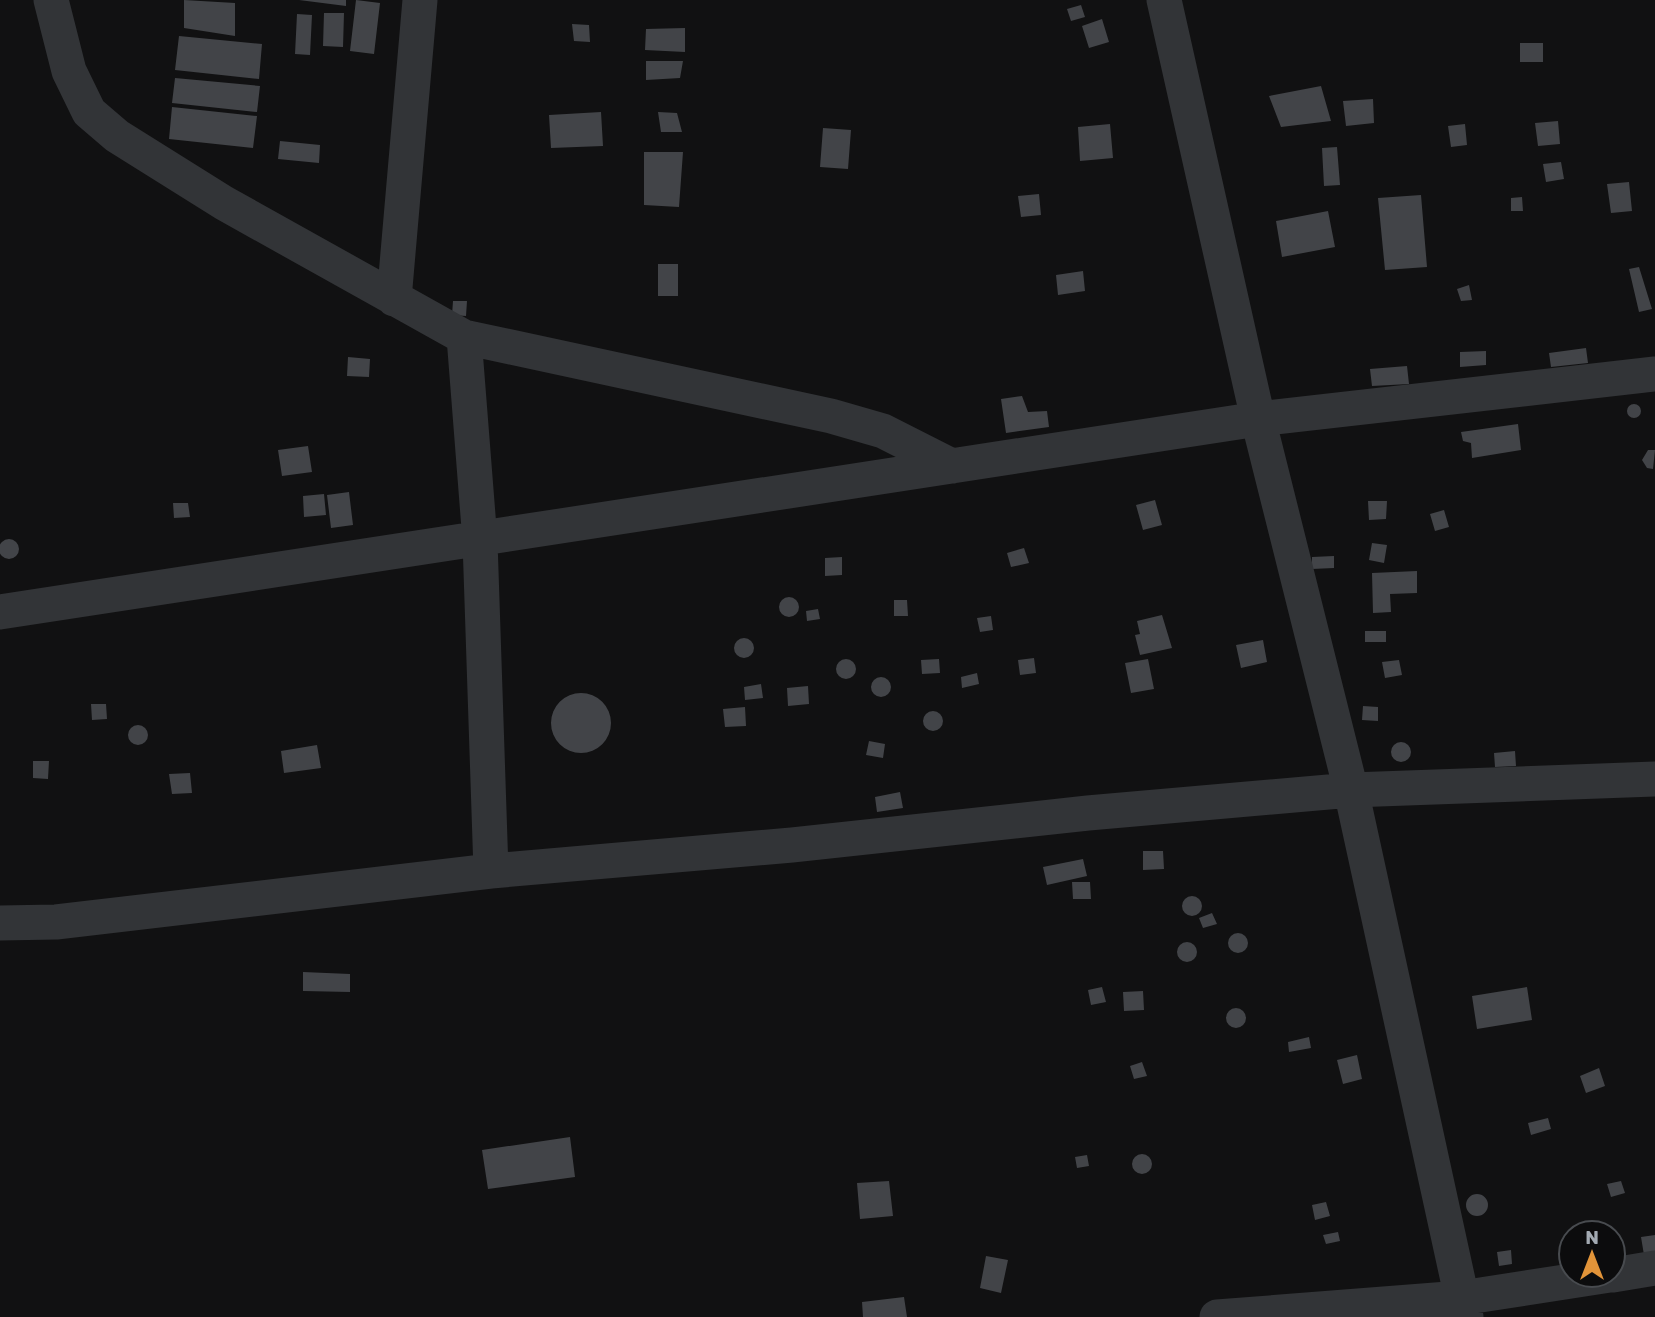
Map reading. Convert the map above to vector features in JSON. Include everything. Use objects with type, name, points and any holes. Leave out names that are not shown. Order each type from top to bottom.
[{"type":"street","points":[[51,0],[69,71],[89,112],[117,136],[224,203],[464,337],[831,416],[883,431],[952,466]]},
{"type":"street","points":[[394,299],[419,0]]},
{"type":"street","points":[[1164,0],[1258,419],[1351,790],[1463,1307]]},
{"type":"street","points":[[464,337],[480,541],[491,871]]},
{"type":"street","points":[[0,612],[480,541],[1258,419],[1655,373]]},
{"type":"street","points":[[0,923],[56,922],[491,871],[792,845],[1088,813],[1351,790],[1655,779]]},
{"type":"street","points":[[1627,1272],[1655,1268]]},
{"type":"street","points":[[1217,1317],[1463,1307],[1557,1287]]},
{"type":"building","points":[[184,0],[235,3],[235,36],[184,28]]},
{"type":"building","points":[[299,0],[346,0],[346,6]]},
{"type":"building","points":[[356,0],[380,3],[374,54],[350,51]]},
{"type":"building","points":[[1081,5],[1085,17],[1071,21],[1067,9]]},
{"type":"building","points":[[324,13],[344,13],[343,47],[323,46]]},
{"type":"building","points":[[297,14],[312,15],[310,55],[295,54]]},
{"type":"building","points":[[1102,19],[1109,42],[1089,48],[1082,26]]},
{"type":"building","points":[[572,24],[589,25],[590,42],[574,41]]},
{"type":"building","points":[[685,28],[685,52],[645,50],[646,29]]},
{"type":"building","points":[[179,36],[262,44],[259,79],[175,70]]},
{"type":"building","points":[[1520,43],[1543,43],[1543,62],[1520,62]]},
{"type":"building","points":[[646,61],[683,61],[680,78],[646,80]]},
{"type":"building","points":[[175,78],[260,86],[257,112],[172,103]]},
{"type":"building","points":[[1321,86],[1331,121],[1281,127],[1269,96]]},
{"type":"building","points":[[1373,99],[1374,123],[1346,126],[1343,101]]},
{"type":"building","points":[[172,107],[257,116],[253,148],[169,139]]},
{"type":"building","points":[[601,112],[603,146],[551,148],[549,115]]},
{"type":"building","points":[[658,112],[677,113],[682,132],[661,132]]},
{"type":"building","points":[[1558,121],[1560,144],[1538,146],[1535,123]]},
{"type":"building","points":[[1110,124],[1113,158],[1080,161],[1078,127]]},
{"type":"building","points":[[1465,124],[1467,145],[1451,147],[1448,126]]},
{"type":"building","points":[[823,128],[851,130],[848,169],[820,167]]},
{"type":"building","points":[[280,141],[320,145],[319,163],[278,159]]},
{"type":"building","points":[[1337,147],[1340,185],[1324,186],[1322,148]]},
{"type":"building","points":[[644,152],[683,152],[679,207],[644,205]]},
{"type":"building","points":[[1561,162],[1564,179],[1546,182],[1543,164]]},
{"type":"building","points":[[1629,182],[1632,211],[1611,213],[1607,184]]},
{"type":"building","points":[[1039,194],[1041,215],[1021,217],[1018,196]]},
{"type":"building","points":[[1421,195],[1427,267],[1385,270],[1378,198]]},
{"type":"building","points":[[1522,197],[1523,211],[1511,211],[1511,198]]},
{"type":"building","points":[[1328,211],[1335,247],[1282,257],[1276,221]]},
{"type":"building","points":[[658,264],[678,264],[678,296],[658,296]]},
{"type":"building","points":[[1639,267],[1652,309],[1639,312],[1629,269]]},
{"type":"building","points":[[1083,271],[1085,291],[1058,295],[1056,275]]},
{"type":"building","points":[[1469,285],[1472,300],[1461,301],[1457,289]]},
{"type":"building","points":[[453,301],[467,301],[466,316],[452,315]]},
{"type":"building","points":[[1586,348],[1588,363],[1551,367],[1549,353]]},
{"type":"building","points":[[1486,351],[1486,365],[1460,367],[1460,352]]},
{"type":"building","points":[[348,357],[370,359],[369,377],[347,376]]},
{"type":"building","points":[[1407,366],[1409,384],[1372,386],[1370,369]]},
{"type":"building","points":[[1022,396],[1028,412],[1047,411],[1049,427],[1006,433],[1001,399]]},
{"type":"building","points":[[1631,404],[1637,404],[1641,411],[1637,418],[1631,418],[1627,414],[1627,408]]},
{"type":"building","points":[[1518,424],[1521,450],[1472,458],[1471,443],[1463,441],[1461,432]]},
{"type":"building","points":[[308,446],[312,472],[282,476],[278,450]]},
{"type":"building","points":[[1648,450],[1655,450],[1653,469],[1647,468],[1642,460]]},
{"type":"building","points":[[349,492],[353,525],[331,528],[327,495]]},
{"type":"building","points":[[324,494],[326,515],[304,517],[303,496]]},
{"type":"building","points":[[1155,500],[1162,525],[1143,530],[1136,505]]},
{"type":"building","points":[[1368,501],[1387,501],[1386,519],[1369,520]]},
{"type":"building","points":[[173,503],[188,503],[190,517],[174,518]]},
{"type":"building","points":[[1444,510],[1449,527],[1435,531],[1430,514]]},
{"type":"building","points":[[9,539],[16,542],[19,549],[16,556],[9,559],[2,556],[-1,549],[2,542]]},
{"type":"building","points":[[1372,543],[1387,545],[1384,563],[1369,560]]},
{"type":"building","points":[[1024,548],[1029,563],[1011,567],[1007,553]]},
{"type":"building","points":[[1334,556],[1334,568],[1312,569],[1312,557]]},
{"type":"building","points":[[842,557],[842,575],[825,576],[825,558]]},
{"type":"building","points":[[1417,571],[1417,593],[1390,594],[1391,612],[1373,613],[1372,573]]},
{"type":"building","points":[[789,597],[796,600],[799,607],[796,614],[789,617],[782,614],[779,607],[782,600]]},
{"type":"building","points":[[894,600],[907,600],[908,616],[894,616]]},
{"type":"building","points":[[818,609],[820,619],[807,621],[806,611]]},
{"type":"building","points":[[1162,615],[1172,648],[1140,655],[1135,635],[1140,634],[1137,621]]},
{"type":"building","points":[[991,616],[993,630],[980,632],[977,618]]},
{"type":"building","points":[[1365,631],[1386,631],[1386,642],[1365,642]]},
{"type":"building","points":[[744,638],[751,641],[754,648],[751,655],[744,658],[737,655],[734,648],[737,641]]},
{"type":"building","points":[[1263,640],[1267,662],[1241,668],[1236,645]]},
{"type":"building","points":[[1034,658],[1036,673],[1020,675],[1018,660]]},
{"type":"building","points":[[846,659],[853,662],[856,669],[853,676],[846,679],[839,676],[836,669],[839,662]]},
{"type":"building","points":[[939,659],[940,673],[922,674],[921,660]]},
{"type":"building","points":[[1148,659],[1154,689],[1131,693],[1125,663]]},
{"type":"building","points":[[1399,660],[1402,675],[1385,678],[1382,662]]},
{"type":"building","points":[[977,673],[979,684],[962,688],[961,677]]},
{"type":"building","points":[[881,677],[888,680],[891,687],[888,694],[881,697],[874,694],[871,687],[874,680]]},
{"type":"building","points":[[761,684],[763,698],[745,700],[744,687]]},
{"type":"building","points":[[808,686],[809,704],[788,706],[787,688]]},
{"type":"building","points":[[581,693],[602,702],[611,723],[602,744],[581,753],[560,744],[551,723],[560,702]]},
{"type":"building","points":[[91,704],[106,704],[107,719],[92,720]]},
{"type":"building","points":[[1363,706],[1378,707],[1378,721],[1362,720]]},
{"type":"building","points":[[745,707],[746,726],[725,727],[723,709]]},
{"type":"building","points":[[933,711],[940,714],[943,721],[940,728],[933,731],[926,728],[923,721],[926,714]]},
{"type":"building","points":[[138,725],[145,728],[148,735],[145,742],[138,745],[131,742],[128,735],[131,728]]},
{"type":"building","points":[[869,741],[885,744],[883,758],[866,755]]},
{"type":"building","points":[[1401,742],[1408,745],[1411,752],[1408,759],[1401,762],[1394,759],[1391,752],[1394,745]]},
{"type":"building","points":[[317,745],[321,768],[284,773],[281,751]]},
{"type":"building","points":[[1515,751],[1516,766],[1495,767],[1494,753]]},
{"type":"building","points":[[33,761],[49,761],[48,779],[33,778]]},
{"type":"building","points":[[190,773],[192,793],[172,794],[169,774]]},
{"type":"building","points":[[900,792],[903,808],[877,812],[875,797]]},
{"type":"building","points":[[1143,851],[1163,851],[1164,869],[1143,870]]},
{"type":"building","points":[[1083,859],[1087,876],[1047,885],[1043,867]]},
{"type":"building","points":[[1072,882],[1090,882],[1091,899],[1073,899]]},
{"type":"building","points":[[1192,896],[1199,899],[1202,906],[1199,913],[1192,916],[1185,913],[1182,906],[1185,899]]},
{"type":"building","points":[[1212,913],[1217,924],[1203,928],[1199,918]]},
{"type":"building","points":[[1238,933],[1245,936],[1248,943],[1245,950],[1238,953],[1231,950],[1228,943],[1231,936]]},
{"type":"building","points":[[1187,942],[1194,945],[1197,952],[1194,959],[1187,962],[1180,959],[1177,952],[1180,945]]},
{"type":"building","points":[[303,972],[350,974],[350,992],[303,991]]},
{"type":"building","points":[[1102,987],[1106,1002],[1091,1005],[1088,990]]},
{"type":"building","points":[[1527,987],[1532,1020],[1477,1029],[1472,996]]},
{"type":"building","points":[[1143,991],[1144,1010],[1124,1011],[1123,992]]},
{"type":"building","points":[[1236,1008],[1243,1011],[1246,1018],[1243,1025],[1236,1028],[1229,1025],[1226,1018],[1229,1011]]},
{"type":"building","points":[[1309,1037],[1311,1048],[1289,1052],[1288,1042]]},
{"type":"building","points":[[1357,1055],[1362,1079],[1343,1084],[1337,1060]]},
{"type":"building","points":[[1142,1062],[1147,1076],[1134,1079],[1130,1066]]},
{"type":"building","points":[[1599,1068],[1605,1086],[1586,1093],[1580,1076]]},
{"type":"building","points":[[1548,1118],[1551,1129],[1531,1135],[1528,1123]]},
{"type":"building","points":[[570,1137],[575,1177],[488,1189],[482,1150]]},
{"type":"building","points":[[1142,1154],[1149,1157],[1152,1164],[1149,1171],[1142,1174],[1135,1171],[1132,1164],[1135,1157]]},
{"type":"building","points":[[1087,1155],[1089,1166],[1077,1168],[1075,1157]]},
{"type":"building","points":[[889,1181],[893,1216],[860,1219],[857,1183]]},
{"type":"building","points":[[1621,1181],[1625,1193],[1611,1197],[1607,1184]]},
{"type":"building","points":[[1477,1194],[1485,1197],[1488,1205],[1485,1213],[1477,1216],[1469,1213],[1466,1205],[1469,1197]]},
{"type":"building","points":[[1326,1202],[1330,1216],[1315,1220],[1312,1205]]},
{"type":"building","points":[[1338,1232],[1340,1241],[1326,1244],[1323,1235]]},
{"type":"building","points":[[1655,1235],[1655,1253],[1644,1255],[1641,1237]]},
{"type":"building","points":[[1511,1250],[1512,1264],[1499,1266],[1497,1252]]},
{"type":"building","points":[[986,1256],[1008,1260],[1001,1293],[980,1288]]},
{"type":"building","points":[[904,1297],[907,1317],[863,1317],[862,1302]]}]
